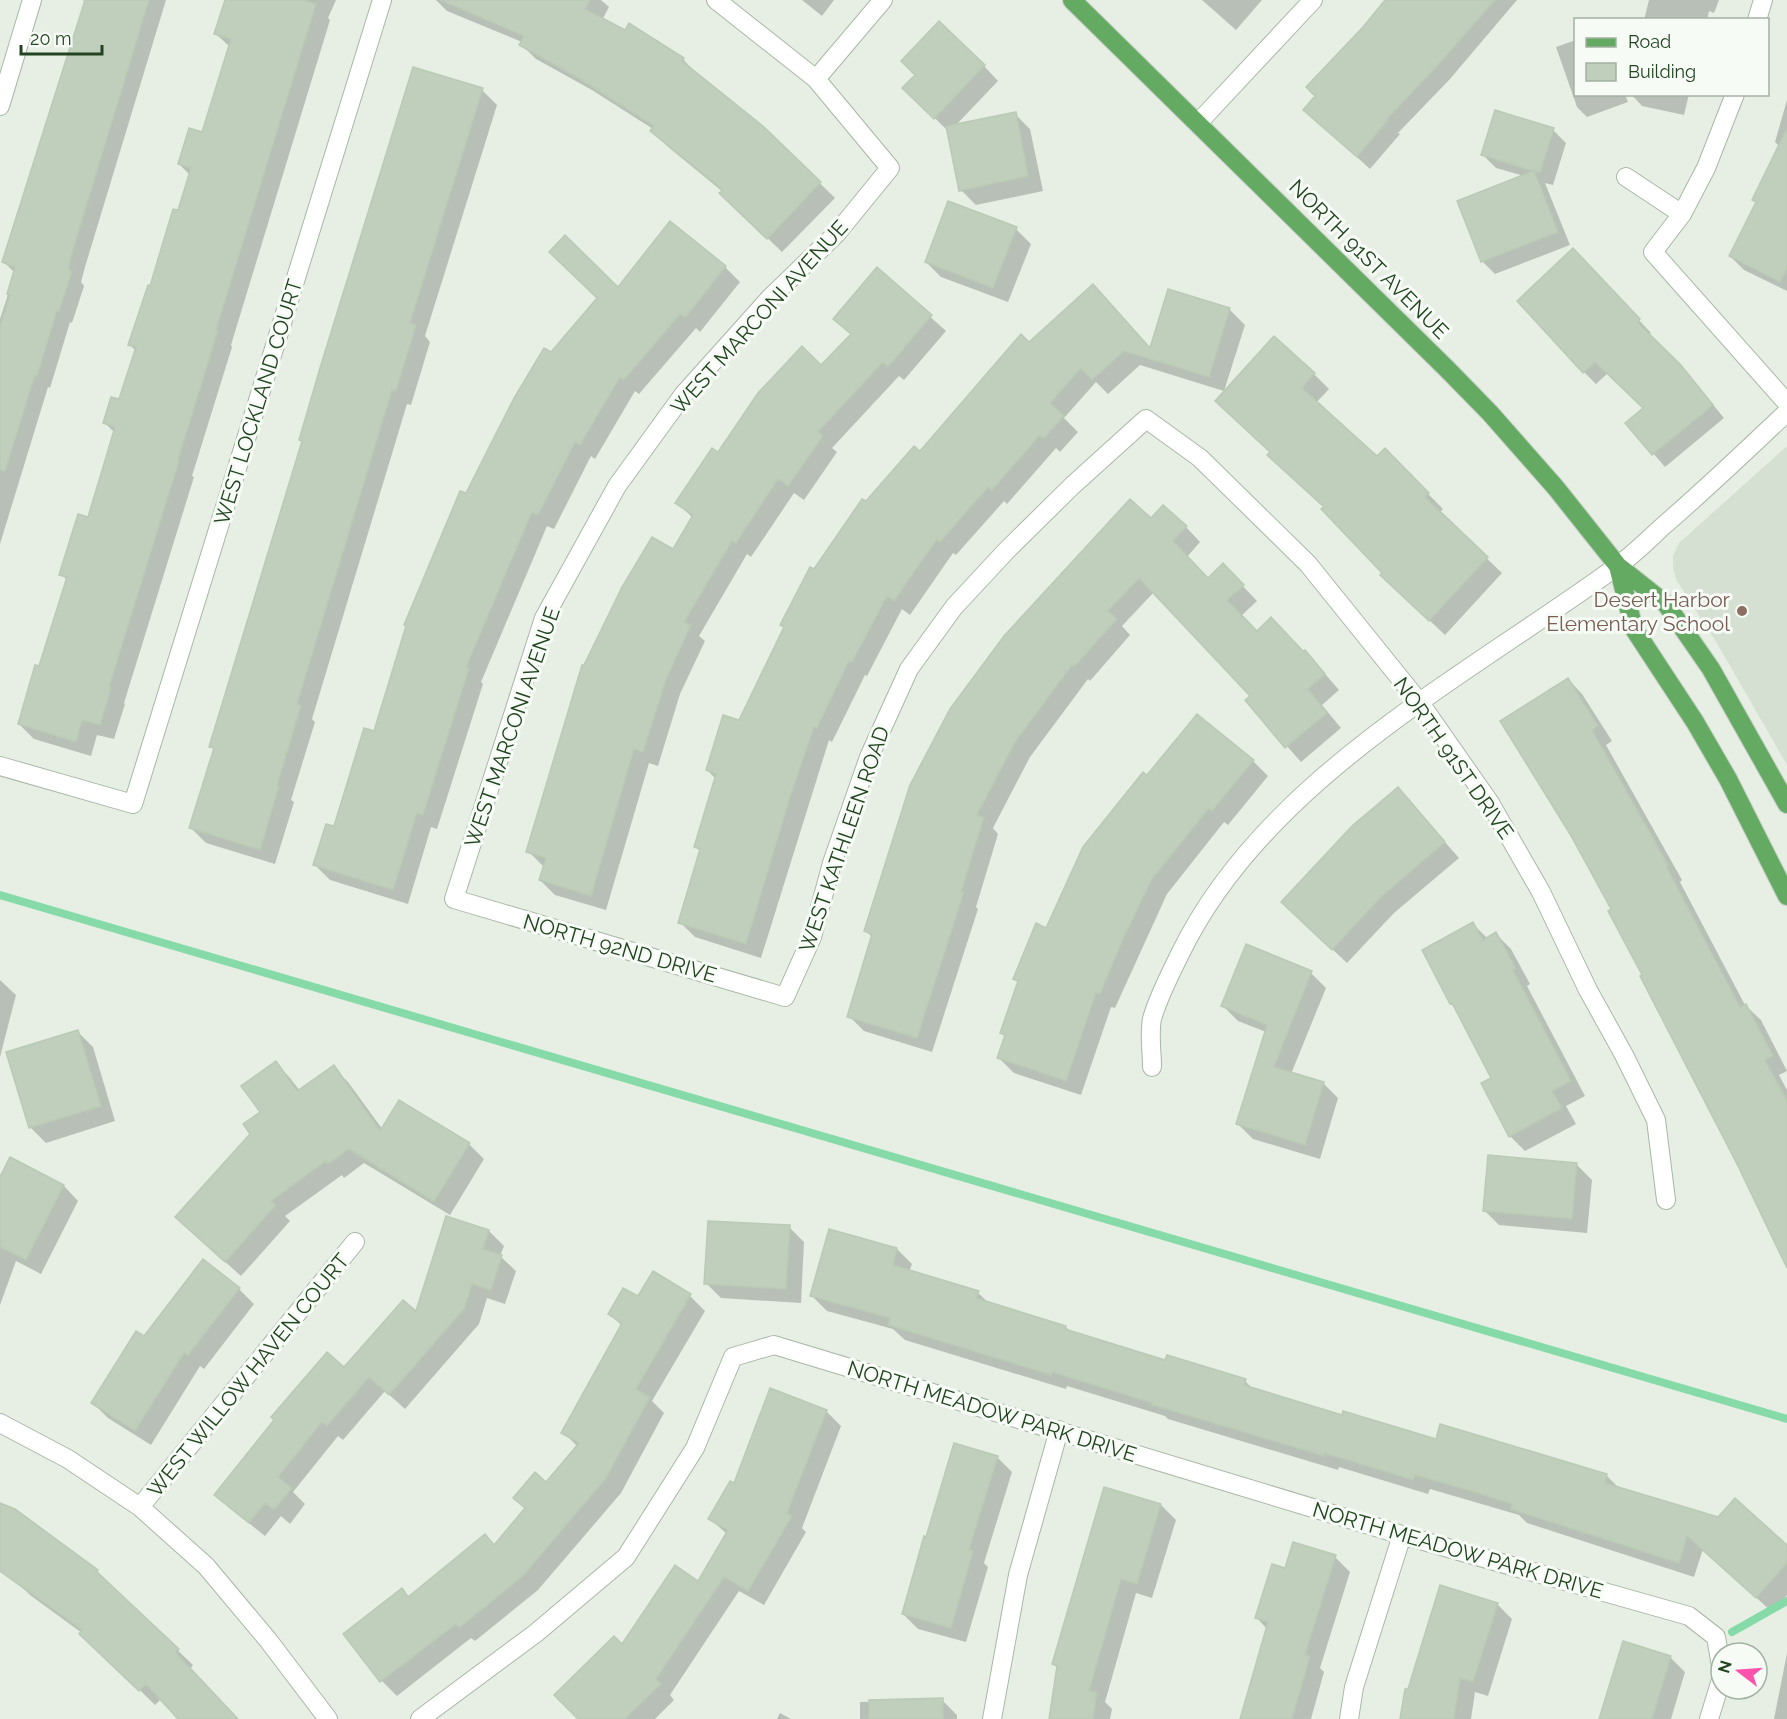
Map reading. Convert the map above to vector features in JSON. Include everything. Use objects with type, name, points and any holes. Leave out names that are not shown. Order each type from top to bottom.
[{"type":"main road","name":"NORTH 91ST AVENUE","points":[[1072,0],[1490,413],[1556,488],[1618,566],[1666,604],[1711,669],[1787,804]]},
{"type":"main road","name":"NORTH 91ST AVENUE","points":[[1618,566],[1634,629],[1695,722],[1728,779],[1787,896]]},
{"type":"street","points":[[0,106],[32,0]]},
{"type":"street","name":"WEST LOCKLAND COURT","points":[[0,766],[133,804],[382,0]]},
{"type":"street","points":[[717,0],[816,79],[883,0]]},
{"type":"street","points":[[1198,123],[1313,0]]},
{"type":"street","points":[[1758,18],[1763,0]]},
{"type":"street","name":"WEST MARCONI AVENUE","points":[[454,898],[544,618],[617,486],[683,395],[770,298],[837,232],[890,168],[816,79]]},
{"type":"street","points":[[1734,96],[1706,168],[1682,214],[1653,252],[1787,403]]},
{"type":"street","points":[[1626,177],[1682,214]]},
{"type":"street","points":[[1152,1067],[1152,1020],[1192,929],[1226,878],[1276,819],[1365,744],[1420,703],[1618,566],[1713,484],[1787,412]]},
{"type":"street","name":"NORTH 91ST DRIVE","points":[[1146,419],[1200,458],[1308,564],[1420,703],[1490,803],[1540,892],[1656,1120],[1666,1200]]},
{"type":"street","name":"WEST KATHLEEN ROAD","points":[[785,997],[812,937],[832,863],[869,757],[909,669],[954,606],[1007,550],[1073,485],[1146,419]]},
{"type":"street","name":"NORTH 92ND DRIVE","points":[[454,898],[785,997]]},
{"type":"street","name":"WEST WILLOW HAVEN COURT","points":[[140,1508],[356,1242]]},
{"type":"street","name":"NORTH MEADOW PARK DRIVE","points":[[420,1719],[536,1633],[626,1557],[695,1448],[733,1357],[774,1345],[1402,1535],[1689,1616],[1716,1637],[1717,1641]]},
{"type":"street","points":[[0,1423],[68,1459],[140,1508],[206,1566],[268,1640],[328,1719]]},
{"type":"street","points":[[992,1719],[1018,1575],[1059,1430]]},
{"type":"street","points":[[1349,1719],[1354,1687],[1402,1535]]},
{"type":"street","points":[[1709,1719],[1715,1701]]},
{"type":"shaded area","name":"Desert Harbor Elementary School","points":[[1787,446],[1787,765],[1715,640],[1677,581],[1673,568],[1673,556],[1679,543]]},
{"type":"building","points":[[85,0],[149,0],[72,253],[68,270],[72,271],[59,311],[57,310],[37,376],[35,375],[5,471],[0,470],[0,326],[10,295],[7,294],[15,267],[2,262]]},
{"type":"building","points":[[225,0],[303,0],[316,4],[109,687],[111,688],[100,725],[82,720],[76,742],[18,724],[35,665],[39,666],[67,577],[59,575],[78,514],[88,517],[115,427],[103,423],[111,397],[119,399],[136,347],[128,345],[148,285],[150,286],[173,209],[178,210],[191,168],[178,164],[189,128],[202,132],[231,39],[214,34]]},
{"type":"building","points":[[440,0],[590,0],[585,9],[625,30],[629,23],[684,58],[682,61],[764,127],[821,182],[767,239],[719,193],[723,190],[650,131],[654,126],[575,76],[519,45],[524,36]]},
{"type":"building","points":[[1385,0],[1495,0],[1387,119],[1357,157],[1303,110],[1315,96],[1306,87],[1363,27]]},
{"type":"building","points":[[939,21],[985,65],[934,119],[902,88],[915,75],[901,61]]},
{"type":"building","points":[[413,67],[483,88],[410,323],[416,325],[396,391],[392,390],[297,704],[301,706],[260,850],[189,828],[214,748],[209,747],[302,441],[299,440],[320,368]]},
{"type":"building","points":[[1495,110],[1554,128],[1540,173],[1534,171],[1558,232],[1481,262],[1457,201],[1533,171],[1481,155]]},
{"type":"building","points":[[1016,112],[1028,176],[959,191],[946,126]]},
{"type":"building","points":[[1787,128],[1787,268],[1780,282],[1729,256],[1756,202],[1752,200]]},
{"type":"building","points":[[948,201],[1017,227],[993,288],[925,262]]},
{"type":"building","points":[[670,221],[726,266],[685,318],[680,314],[624,380],[620,377],[580,445],[575,442],[538,515],[532,512],[466,667],[469,668],[423,815],[417,813],[393,890],[313,865],[326,824],[334,826],[364,728],[374,731],[406,626],[404,625],[460,491],[466,493],[514,398],[544,348],[551,352],[597,298],[549,252],[565,235],[618,287]]},
{"type":"building","points":[[1573,248],[1640,319],[1637,322],[1680,364],[1713,405],[1652,455],[1625,423],[1643,408],[1595,362],[1583,373],[1517,301]]},
{"type":"building","points":[[877,267],[932,315],[888,367],[883,362],[818,432],[823,436],[788,486],[778,479],[736,543],[732,541],[684,622],[691,625],[666,679],[643,752],[634,749],[591,896],[539,880],[546,858],[526,852],[582,665],[622,587],[652,537],[673,549],[693,515],[675,503],[712,448],[718,452],[758,393],[802,346],[821,365],[851,334],[833,319]]},
{"type":"building","points":[[1093,284],[1150,348],[1168,289],[1230,308],[1209,377],[1124,351],[1092,380],[1081,368],[1050,403],[1064,416],[1044,438],[1040,435],[992,490],[988,487],[940,542],[937,539],[894,601],[887,596],[852,662],[849,661],[817,728],[814,727],[790,797],[746,944],[678,923],[700,849],[694,847],[716,774],[706,770],[723,715],[739,720],[784,627],[780,625],[810,567],[814,569],[862,499],[866,501],[914,446],[920,451],[1021,334],[1029,342]]},
{"type":"building","points":[[1274,336],[1315,373],[1302,388],[1377,456],[1385,448],[1429,493],[1425,497],[1488,557],[1429,621],[1380,575],[1382,573],[1321,509],[1324,507],[1267,455],[1270,452],[1215,401]]},
{"type":"building","points":[[1130,499],[1151,518],[1163,505],[1187,526],[1173,541],[1208,578],[1223,563],[1244,585],[1227,600],[1257,631],[1271,617],[1303,651],[1305,650],[1325,674],[1308,689],[1327,713],[1285,748],[1245,700],[1250,696],[1139,578],[1108,611],[1117,619],[1074,667],[1072,665],[1015,742],[977,815],[984,817],[961,892],[964,892],[917,1038],[847,1017],[872,934],[864,931],[910,785],[950,709],[1004,636]]},
{"type":"building","points":[[1568,678],[1598,726],[1592,730],[1668,865],[1666,866],[1740,1007],[1746,1004],[1773,1056],[1765,1060],[1787,1101],[1787,1268],[1738,1166],[1608,911],[1611,909],[1570,834],[1500,721]]},
{"type":"building","points":[[1197,714],[1254,760],[1212,811],[1209,808],[1152,879],[1100,994],[1096,993],[1066,1081],[997,1058],[1005,1035],[1000,1033],[1018,981],[1013,979],[1036,923],[1046,928],[1083,847],[1143,772],[1147,775]]},
{"type":"building","points":[[1398,787],[1445,842],[1380,898],[1332,950],[1281,902],[1352,826]]},
{"type":"building","points":[[1473,922],[1483,940],[1496,932],[1516,969],[1513,970],[1571,1081],[1552,1091],[1562,1108],[1509,1137],[1481,1083],[1491,1078],[1422,950]]},
{"type":"building","points":[[1246,944],[1312,971],[1274,1067],[1324,1082],[1305,1145],[1236,1124],[1267,1025],[1221,1006]]},
{"type":"building","points":[[78,1030],[101,1106],[29,1128],[6,1052]]},
{"type":"building","points":[[276,1061],[297,1091],[334,1065],[380,1131],[399,1100],[470,1143],[434,1202],[349,1149],[328,1164],[326,1161],[271,1201],[276,1205],[225,1262],[175,1217],[250,1134],[243,1124],[260,1112],[241,1086]]},
{"type":"building","points":[[1488,1155],[1577,1163],[1572,1219],[1483,1211]]},
{"type":"building","points":[[10,1157],[64,1185],[26,1260],[0,1247],[0,1177]]},
{"type":"building","points":[[446,1216],[489,1230],[483,1249],[502,1255],[491,1290],[472,1284],[464,1309],[389,1395],[369,1377],[327,1426],[322,1422],[278,1477],[292,1488],[274,1510],[265,1503],[249,1523],[214,1495],[274,1420],[271,1417],[327,1352],[344,1367],[403,1300],[416,1311]]},
{"type":"building","points":[[708,1221],[790,1225],[786,1289],[704,1284]]},
{"type":"building","points":[[829,1229],[897,1248],[893,1265],[979,1291],[976,1298],[1165,1360],[1167,1355],[1246,1379],[1244,1385],[1342,1415],[1343,1411],[1436,1439],[1440,1424],[1607,1474],[1605,1483],[1718,1517],[1735,1498],[1787,1545],[1787,1563],[1756,1598],[1687,1536],[1679,1563],[1510,1509],[1512,1504],[1468,1490],[1415,1475],[1413,1480],[1324,1453],[1324,1456],[1152,1405],[1152,1403],[1052,1372],[1051,1375],[888,1325],[890,1318],[810,1296]]},
{"type":"building","points":[[203,1259],[240,1288],[188,1355],[184,1353],[135,1431],[91,1403],[136,1331],[144,1336]]},
{"type":"building","points":[[653,1271],[691,1294],[636,1389],[650,1397],[606,1478],[523,1576],[459,1628],[456,1624],[380,1682],[343,1634],[402,1588],[408,1597],[485,1534],[494,1545],[525,1508],[513,1498],[535,1472],[546,1482],[579,1443],[561,1433],[622,1323],[608,1314],[623,1288],[638,1296]]},
{"type":"building","points":[[770,1388],[827,1410],[787,1513],[792,1516],[748,1591],[724,1577],[656,1679],[661,1684],[625,1719],[578,1719],[554,1695],[614,1636],[622,1644],[675,1565],[698,1581],[728,1530],[708,1519],[730,1481],[734,1483]]},
{"type":"building","points":[[954,1443],[998,1456],[969,1549],[973,1551],[951,1628],[902,1614]]},
{"type":"building","points":[[1104,1487],[1161,1504],[1137,1584],[1121,1579],[1089,1691],[1097,1692],[1093,1719],[1049,1719],[1057,1666],[1052,1664]]},
{"type":"building","points":[[0,1503],[15,1509],[98,1570],[97,1572],[179,1649],[176,1653],[238,1719],[178,1719],[146,1684],[139,1691],[79,1634],[82,1630],[0,1571]]},
{"type":"building","points":[[1293,1542],[1336,1555],[1305,1655],[1310,1656],[1292,1719],[1240,1719],[1268,1622],[1255,1618],[1272,1564],[1285,1568]]},
{"type":"building","points":[[1440,1585],[1498,1603],[1473,1682],[1460,1678],[1454,1719],[1400,1719],[1405,1689],[1408,1689]]},
{"type":"building","points":[[1623,1641],[1671,1656],[1652,1719],[1599,1719]]},
{"type":"building","points":[[943,1698],[943,1719],[869,1719],[869,1700]]},
{"type":"waterway","points":[[0,895],[1787,1419]]},
{"type":"waterway","points":[[1732,1632],[1787,1601]]},
{"type":"place","name":"Desert Harbor Elementary School","points":[[1742,611]]}]
